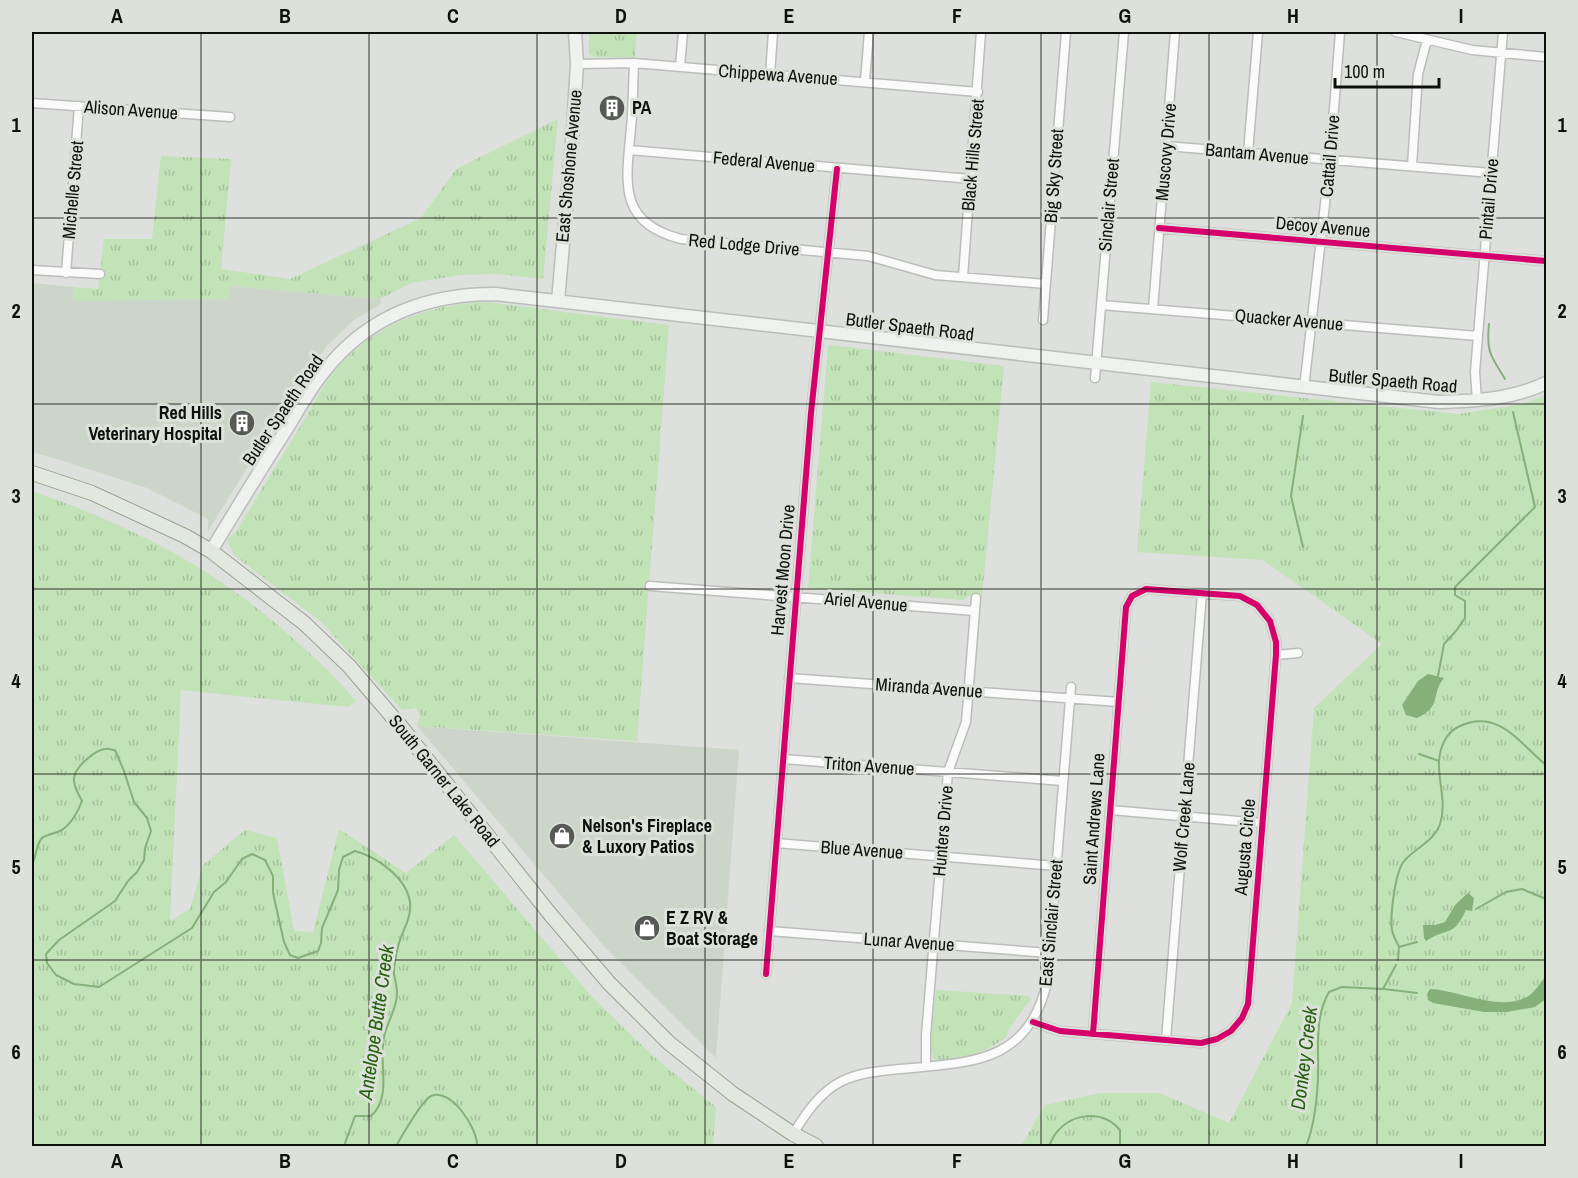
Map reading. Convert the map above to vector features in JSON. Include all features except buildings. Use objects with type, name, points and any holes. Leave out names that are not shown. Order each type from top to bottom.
[{"type":"main road","name":"East Shoshone Avenue","points":[[558,301],[577,64],[575,32]]},
{"type":"main road","name":"Butler Spaeth Road","points":[[211,551],[318,381],[338,355],[359,336],[406,309],[455,295],[495,294],[1439,402],[1477,401],[1507,396],[1546,383]]},
{"type":"main road","name":"South Garner Lake Road","points":[[32,473],[93,493],[185,536],[211,551],[304,623],[349,666],[402,728],[550,914],[609,983],[669,1042],[733,1094],[793,1134],[816,1146]]},
{"type":"street","points":[[680,67],[683,32]]},
{"type":"street","points":[[770,75],[773,32]]},
{"type":"street","points":[[865,81],[869,32]]},
{"type":"street","name":"Black Hills Street","points":[[963,278],[981,32]]},
{"type":"street","name":"Big Sky Street","points":[[1043,320],[1066,32]]},
{"type":"street","name":"Sinclair Street","points":[[1095,378],[1124,32]]},
{"type":"street","name":"Muscovy Drive","points":[[1153,309],[1176,32]]},
{"type":"street","points":[[1248,153],[1258,32]]},
{"type":"street","name":"Cattail Drive","points":[[1304,387],[1330,160],[1341,32]]},
{"type":"street","points":[[1396,32],[1472,50],[1546,57]]},
{"type":"street","name":"Pintail Drive","points":[[1477,401],[1475,372],[1503,32]]},
{"type":"street","points":[[1412,166],[1418,74],[1427,40]]},
{"type":"street","name":"Chippewa Avenue","points":[[577,64],[634,63],[978,92]]},
{"type":"street","name":"Red Lodge Drive","points":[[634,63],[626,183],[632,204],[645,224],[662,234],[681,239],[868,256],[935,274],[1046,284]]},
{"type":"street","name":"Alison Avenue","points":[[32,103],[230,117]]},
{"type":"street","name":"Michelle Street","points":[[66,273],[79,106]]},
{"type":"street","name":"Bantam Avenue","points":[[1166,146],[1491,173]]},
{"type":"street","name":"Federal Avenue","points":[[629,150],[971,179]]},
{"type":"street","name":"Harvest Moon Drive","points":[[766,974],[811,413],[837,169]]},
{"type":"street","name":"Decoy Avenue","points":[[1159,228],[1546,261]]},
{"type":"street","points":[[32,270],[100,274]]},
{"type":"street","name":"Quacker Avenue","points":[[1101,305],[1478,336]]},
{"type":"street","name":"Ariel Avenue","points":[[650,586],[975,610]]},
{"type":"street","name":"Augusta Circle","points":[[1033,1022],[1060,1031],[1201,1043],[1217,1039],[1231,1031],[1242,1018],[1248,1004],[1276,655],[1276,642],[1270,621],[1257,605],[1240,596],[1146,589],[1132,596],[1126,607]]},
{"type":"street","name":"Wolf Creek Lane","points":[[1166,1040],[1202,593]]},
{"type":"street","name":"Hunters Drive","points":[[926,1066],[926,1035],[948,772],[966,722],[976,598]]},
{"type":"street","name":"Saint Andrews Lane","points":[[1093,1034],[1126,607]]},
{"type":"street","points":[[1276,655],[1298,653]]},
{"type":"street","name":"Miranda Avenue","points":[[789,678],[1119,702]]},
{"type":"street","name":"East Sinclair Street","points":[[793,1134],[814,1103],[828,1090],[843,1081],[870,1072],[978,1059],[1001,1051],[1021,1037],[1033,1022],[1042,1003],[1047,983],[1071,687]]},
{"type":"street","name":"Triton Avenue","points":[[783,759],[1063,781]]},
{"type":"street","points":[[1110,810],[1262,823]]},
{"type":"street","name":"Blue Avenue","points":[[776,843],[1057,866]]},
{"type":"street","name":"Lunar Avenue","points":[[769,931],[1049,953]]},
{"type":"shaded area","points":[[32,283],[74,287],[73,300],[229,299],[230,286],[380,299],[381,304],[354,320],[327,346],[307,372],[208,531],[208,519],[147,488],[32,452]]},
{"type":"shaded area","points":[[1428,674],[1444,678],[1433,705],[1425,714],[1417,718],[1406,715],[1402,705],[1418,681]]},
{"type":"shaded area","points":[[417,726],[739,750],[716,1058],[603,945]]},
{"type":"shaded area","points":[[1468,893],[1474,898],[1472,911],[1466,910],[1453,929],[1426,941],[1423,925],[1445,922],[1455,905]]},
{"type":"shaded area","points":[[1546,976],[1546,999],[1535,1007],[1507,1012],[1484,1012],[1433,1003],[1428,1000],[1427,994],[1430,989],[1491,1001],[1516,1001],[1530,995]]},
{"type":"green space","points":[[589,32],[637,32],[635,57],[595,57],[589,54]]},
{"type":"green space","points":[[558,119],[543,279],[496,274],[460,275],[411,283],[380,299],[230,286],[229,299],[73,301],[74,287],[98,289],[104,239],[152,239],[161,156],[231,159],[221,269],[290,279],[421,218],[456,169]]},
{"type":"green space","points":[[486,302],[669,325],[637,741],[417,726],[420,714],[416,708],[402,710],[319,620],[234,555],[227,540],[237,530],[323,387],[348,357],[383,330],[422,313],[443,307]]},
{"type":"green space","points":[[830,345],[1004,366],[982,597],[968,596],[963,600],[808,588],[828,347]]},
{"type":"green space","points":[[1151,382],[1458,414],[1523,404],[1546,395],[1546,1146],[1021,1146],[1045,1105],[1100,1093],[1160,1093],[1229,1123],[1292,1003],[1314,708],[1382,644],[1263,560],[1137,552]]},
{"type":"green space","points":[[32,491],[140,535],[205,572],[268,617],[321,664],[356,701],[348,707],[181,690],[170,921],[190,909],[203,865],[245,830],[277,838],[294,931],[313,932],[339,829],[406,873],[454,835],[594,999],[654,1057],[716,1107],[713,1146],[32,1146]]},
{"type":"green space","points":[[936,990],[1028,996],[1031,999],[1008,1030],[1007,1037],[998,1043],[973,1055],[935,1060],[932,1037]]},
{"type":"waterway","points":[[1489,324],[1489,348],[1505,379]]},
{"type":"waterway","points":[[1438,676],[1444,644],[1465,618],[1465,601],[1455,595],[1455,587],[1535,507],[1513,412]]},
{"type":"waterway","points":[[1303,416],[1291,496],[1303,547]]},
{"type":"waterway","name":"Donkey Creek","points":[[1417,942],[1399,947],[1395,939],[1392,923],[1394,894],[1401,865],[1438,830],[1443,808],[1439,761],[1442,746],[1447,737],[1458,727],[1472,722],[1497,725],[1517,738],[1546,765]]},
{"type":"waterway","name":"Antelope Butte Creek","points":[[32,864],[42,838],[64,829],[78,810],[82,801],[74,781],[78,769],[96,752],[106,749],[115,750],[134,802],[147,818],[151,831],[145,848],[144,860],[115,901],[59,940],[46,954],[47,963],[56,975],[74,984],[99,987],[192,928],[214,892],[226,882],[242,859],[252,854],[265,860],[273,876],[273,893],[284,942],[290,955],[298,958],[318,951],[322,928],[338,890],[339,870],[343,857],[355,851],[364,854],[381,863],[397,876],[407,893],[410,908],[395,960],[397,999],[384,1037],[383,1089],[378,1108],[371,1116],[355,1116],[344,1146]]},
{"type":"waterway","points":[[1419,754],[1439,761]]},
{"type":"waterway","name":"Donkey Creek","points":[[1476,909],[1506,892],[1522,889],[1546,899]]},
{"type":"waterway","name":"Donkey Creek","points":[[1398,960],[1399,947]]},
{"type":"waterway","name":"Donkey Creek","points":[[1306,1146],[1316,1104],[1319,1023],[1324,1002],[1329,992],[1342,987],[1383,989],[1396,965]]},
{"type":"waterway","name":"Donkey Creek","points":[[1384,989],[1417,993]]},
{"type":"waterway","name":"Antelope Butte Creek","points":[[396,1146],[427,1099],[439,1095],[455,1103],[462,1111],[473,1130],[477,1146]]},
{"type":"waterway","name":"Donkey Creek","points":[[1049,1146],[1063,1126],[1088,1116],[1105,1119],[1120,1130],[1120,1146]]},
{"type":"cycle path","points":[[766,974],[811,413],[837,169]]},
{"type":"cycle path","points":[[1159,228],[1546,261]]},
{"type":"cycle path","points":[[1033,1022],[1060,1031],[1201,1043],[1217,1039],[1231,1031],[1242,1018],[1248,1004],[1276,642],[1270,621],[1257,605],[1240,596],[1146,589],[1132,596],[1126,607],[1093,1034]]},
{"type":"place","name":"PA","points":[[612,108]]},
{"type":"place","name":"Red Hills Veterinary Hospital","points":[[242,423]]},
{"type":"place","name":"Nelson's Fireplace & Luxory Patios","points":[[562,836]]},
{"type":"place","name":"E Z RV & Boat Storage","points":[[647,928]]}]
